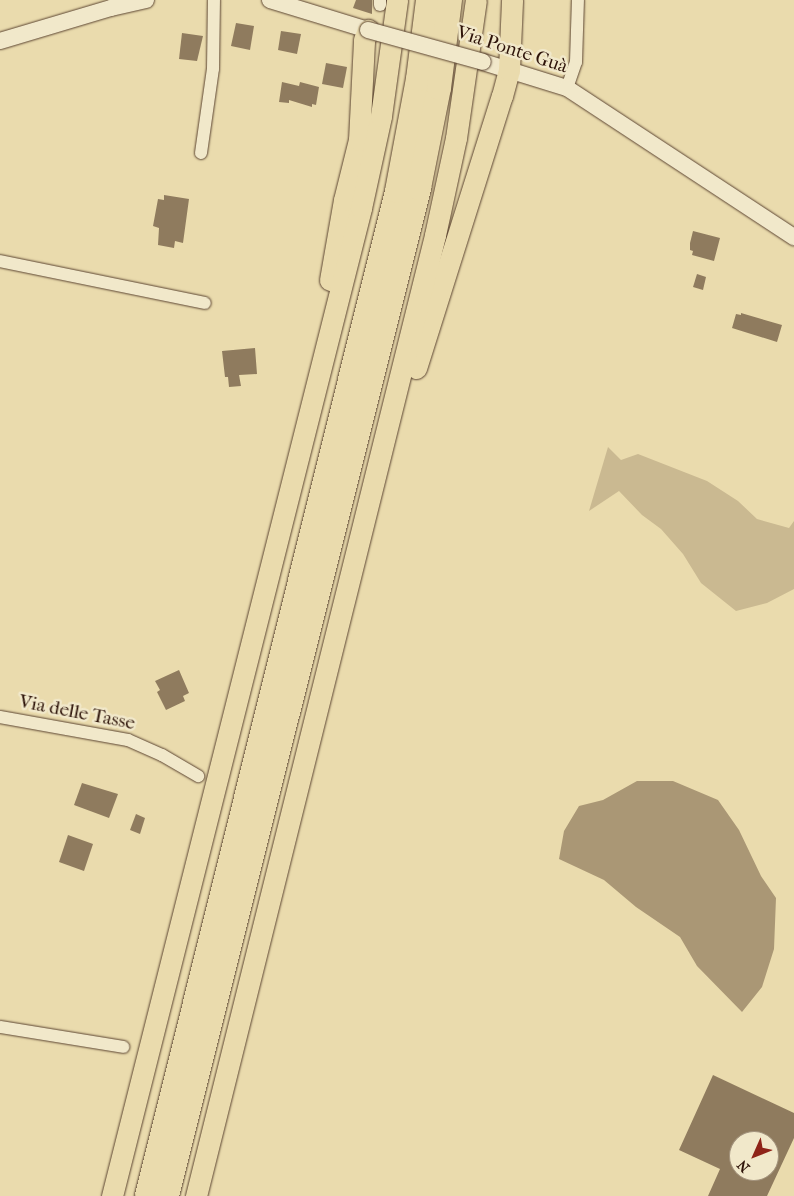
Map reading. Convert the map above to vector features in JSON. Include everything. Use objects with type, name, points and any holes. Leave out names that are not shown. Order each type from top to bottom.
[{"type":"highway","points":[[147,1196],[397,190],[418,80],[428,0]]},
{"type":"highway","points":[[167,1196],[419,188],[439,88],[450,0]]},
{"type":"highway","points":[[196,1196],[446,187],[466,78],[476,0]]},
{"type":"highway","points":[[364,524],[487,147],[509,70],[512,0]]},
{"type":"highway","points":[[112,1196],[361,208],[381,116],[386,2]]},
{"type":"highway","points":[[287,501],[299,421],[314,360],[344,200],[360,140],[364,40],[368,30]]},
{"type":"street","points":[[0,41],[111,8],[146,0]]},
{"type":"street","points":[[201,153],[213,69],[214,0]]},
{"type":"street","name":"Via Ponte Guà","points":[[270,0],[567,88],[794,237]]},
{"type":"street","points":[[567,88],[576,62],[578,0]]},
{"type":"street","points":[[0,262],[205,303]]},
{"type":"street","name":"Via delle Tasse","points":[[0,717],[128,740],[162,755],[198,776]]},
{"type":"street","points":[[0,1027],[123,1047]]},
{"type":"shaded area","points":[[608,447],[621,460],[638,454],[707,481],[738,501],[757,519],[789,528],[794,521],[794,589],[767,603],[736,611],[701,583],[683,554],[661,529],[642,515],[619,491],[589,511]]},
{"type":"shaded area","points":[[637,781],[673,781],[718,800],[739,830],[761,876],[776,898],[774,949],[762,987],[742,1012],[697,966],[680,937],[636,907],[604,880],[559,859],[564,831],[579,806],[603,800]]},
{"type":"building","points":[[356,0],[372,0],[372,14],[353,8]]},
{"type":"building","points":[[236,23],[254,26],[250,50],[231,46]]},
{"type":"building","points":[[281,31],[301,34],[297,54],[278,50]]},
{"type":"building","points":[[182,33],[203,36],[197,61],[179,59]]},
{"type":"building","points":[[326,63],[347,67],[343,88],[322,84]]},
{"type":"building","points":[[282,82],[299,86],[300,82],[319,87],[316,105],[312,104],[312,107],[289,100],[289,103],[279,102]]},
{"type":"building","points":[[164,195],[189,199],[183,243],[175,241],[174,248],[158,245],[159,228],[153,226],[158,199],[164,200]]},
{"type":"building","points":[[693,231],[720,238],[714,261],[692,255],[693,251],[690,250],[690,243]]},
{"type":"building","points":[[697,274],[706,277],[703,290],[693,287]]},
{"type":"building","points":[[741,313],[782,325],[777,342],[732,328],[736,314],[741,315]]},
{"type":"building","points":[[255,348],[257,374],[239,375],[241,386],[229,387],[228,377],[225,377],[222,351]]},
{"type":"building","points":[[179,670],[189,693],[183,696],[185,701],[166,710],[157,692],[160,690],[155,681]]},
{"type":"building","points":[[82,783],[118,794],[109,818],[74,805]]},
{"type":"building","points":[[136,814],[145,818],[140,834],[130,830]]},
{"type":"building","points":[[68,835],[93,844],[84,871],[59,862]]},
{"type":"building","points":[[713,1075],[794,1113],[794,1138],[779,1170],[779,1131],[729,1131],[729,1181],[774,1181],[767,1196],[708,1196],[720,1169],[679,1150]]}]
